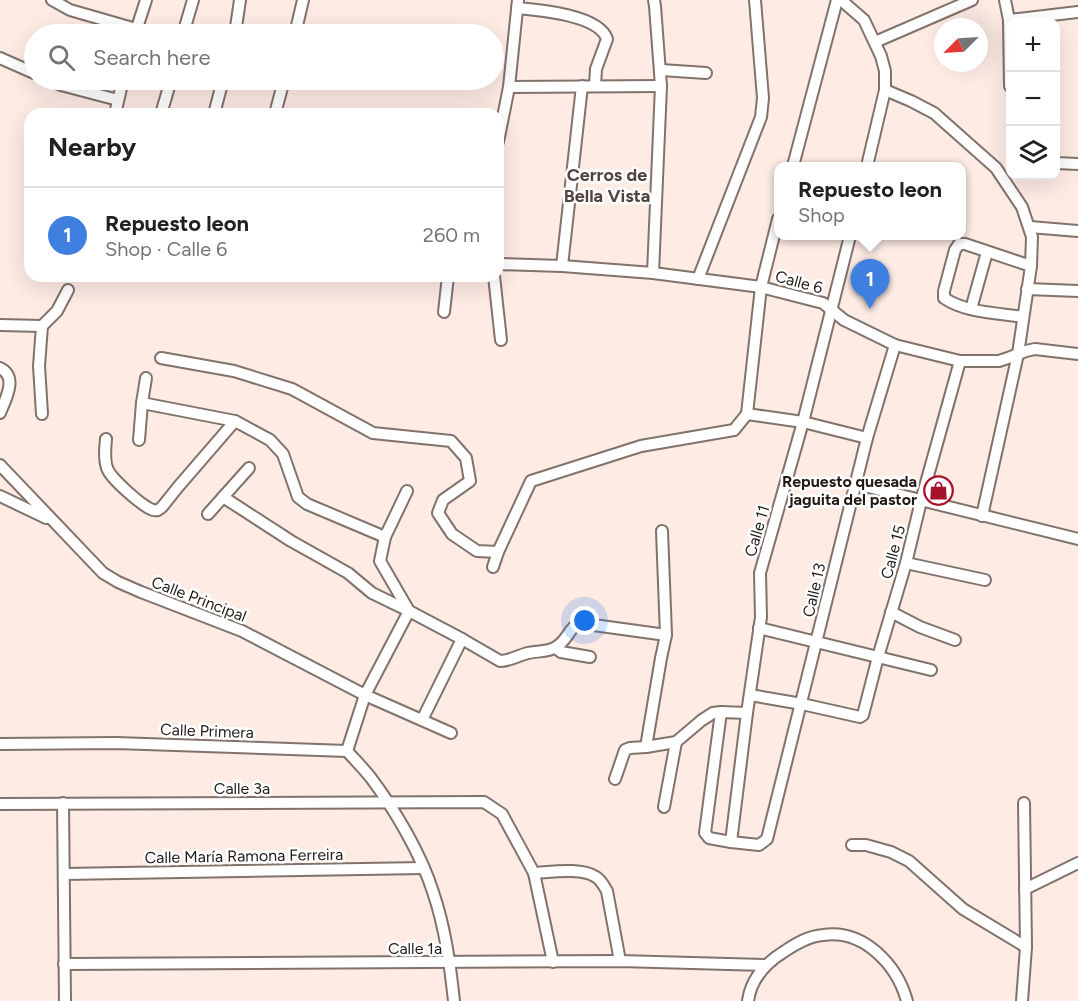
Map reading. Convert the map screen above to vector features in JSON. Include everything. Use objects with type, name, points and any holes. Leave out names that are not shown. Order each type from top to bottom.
[{"type":"street","points":[[52,0],[70,10],[111,24]]},
{"type":"street","points":[[138,24],[146,0]]},
{"type":"street","points":[[186,24],[193,0]]},
{"type":"street","points":[[237,24],[240,0]]},
{"type":"street","points":[[297,24],[303,0]]},
{"type":"street","points":[[653,273],[661,86],[654,0]]},
{"type":"street","points":[[698,279],[761,117],[763,98],[755,0]]},
{"type":"street","points":[[794,162],[839,0],[864,20],[885,71],[885,90],[868,162]]},
{"type":"street","points":[[875,42],[972,0]]},
{"type":"street","points":[[1005,0],[1009,18]]},
{"type":"street","points":[[504,112],[518,4],[572,16],[602,29],[607,39],[596,69],[595,86]]},
{"type":"street","points":[[1026,18],[1078,12]]},
{"type":"street","points":[[0,58],[24,69]]},
{"type":"street","points":[[661,70],[706,73]]},
{"type":"street","points":[[561,266],[582,86]]},
{"type":"street","points":[[509,87],[661,86]]},
{"type":"street","points":[[80,90],[118,100]]},
{"type":"street","points":[[116,108],[120,90]]},
{"type":"street","points":[[163,108],[168,90]]},
{"type":"street","points":[[216,108],[220,90]]},
{"type":"street","points":[[277,108],[281,90]]},
{"type":"street","points":[[885,90],[934,113],[996,168],[1022,207],[1030,227],[1033,247],[1018,354],[982,516]]},
{"type":"street","points":[[1060,164],[1078,164]]},
{"type":"street","points":[[1030,227],[1078,231]]},
{"type":"street","points":[[493,567],[531,481],[641,446],[734,430],[747,414],[760,287],[774,234]]},
{"type":"street","name":"Calle 11","points":[[731,842],[761,617],[760,573],[833,310],[849,240]]},
{"type":"street","points":[[1023,317],[971,309],[944,298],[944,291],[955,250],[959,244],[1030,266]]},
{"type":"street","points":[[971,309],[987,252]]},
{"type":"street","name":"Calle 6","points":[[504,264],[653,273],[760,287],[823,303],[844,320],[895,345],[960,361],[999,361],[1035,349],[1078,354]]},
{"type":"street","points":[[444,312],[447,282]]},
{"type":"street","points":[[495,282],[501,340]]},
{"type":"street","points":[[1027,289],[1078,291]]},
{"type":"street","points":[[42,414],[39,366],[42,326],[57,311],[68,291]]},
{"type":"street","points":[[0,325],[42,326]]},
{"type":"street","name":"Calle 13","points":[[731,842],[759,845],[767,839],[867,438],[895,345]]},
{"type":"street","points":[[161,358],[234,371],[292,389],[373,433],[451,441],[466,458],[470,481],[443,500],[438,513],[452,534],[477,551],[498,552]]},
{"type":"street","name":"Calle 15","points":[[802,704],[862,716],[960,361]]},
{"type":"street","points":[[0,368],[4,369],[10,382],[0,413]]},
{"type":"street","points":[[139,440],[146,378]]},
{"type":"street","points":[[142,403],[235,421],[270,440],[283,454],[298,497],[307,504],[385,537]]},
{"type":"street","points":[[747,414],[803,422],[867,438]]},
{"type":"street","points":[[106,439],[106,467],[111,476],[135,498],[154,510],[159,510],[235,421]]},
{"type":"street","name":"Calle Principal","points":[[0,465],[103,573],[118,582],[242,631],[365,695],[451,733]]},
{"type":"street","points":[[208,514],[249,468]]},
{"type":"street","points":[[856,484],[1078,539]]},
{"type":"street","points":[[406,491],[385,537],[380,561],[409,611]]},
{"type":"street","points":[[0,496],[51,520]]},
{"type":"street","points":[[223,497],[291,541],[348,573],[372,593],[501,661],[555,648],[567,638],[576,624],[583,623],[666,635]]},
{"type":"street","points":[[646,747],[666,635],[662,531]]},
{"type":"street","points":[[906,562],[985,580]]},
{"type":"street","points":[[409,611],[365,695],[347,751],[370,777],[387,802],[424,868],[440,914],[450,963],[454,1001]]},
{"type":"street","points":[[891,612],[920,627],[954,640]]},
{"type":"street","points":[[759,628],[931,670]]},
{"type":"street","points":[[422,720],[462,639]]},
{"type":"street","points":[[555,648],[561,652],[590,657]]},
{"type":"street","points":[[750,695],[802,704]]},
{"type":"street","points":[[721,712],[705,832],[709,837],[731,842]]},
{"type":"street","points":[[615,779],[625,750],[676,742],[713,713],[747,713]]},
{"type":"street","points":[[664,807],[676,742]]},
{"type":"street","name":"Calle Primera","points":[[0,744],[116,743],[347,751]]},
{"type":"street","name":"Calle 3a","points":[[0,804],[484,802],[502,814],[534,873]]},
{"type":"street","points":[[63,803],[65,1001]]},
{"type":"street","points":[[1022,1001],[1026,947],[1024,803]]},
{"type":"street","points":[[852,844],[866,845],[891,852],[909,861],[963,909],[1026,947]]},
{"type":"street","points":[[1025,889],[1078,863]]},
{"type":"street","name":"Calle María Ramona Ferreira","points":[[64,874],[424,868]]},
{"type":"street","points":[[553,962],[534,873],[585,872],[595,876],[603,883],[608,891],[620,961]]},
{"type":"street","points":[[748,1001],[754,981],[774,957],[804,940],[823,934],[850,936],[870,946],[887,962],[901,985],[907,1001]]},
{"type":"street","name":"Calle 1a","points":[[64,964],[620,961],[766,965]]},
{"type":"place","name":"Repuesto leon","points":[[870,309]]},
{"type":"place","name":"Repuesto quesada jaguita del pastor","points":[[938,490]]},
{"type":"district","name":"Cerros de Bella Vista","points":[[607,186]]}]
